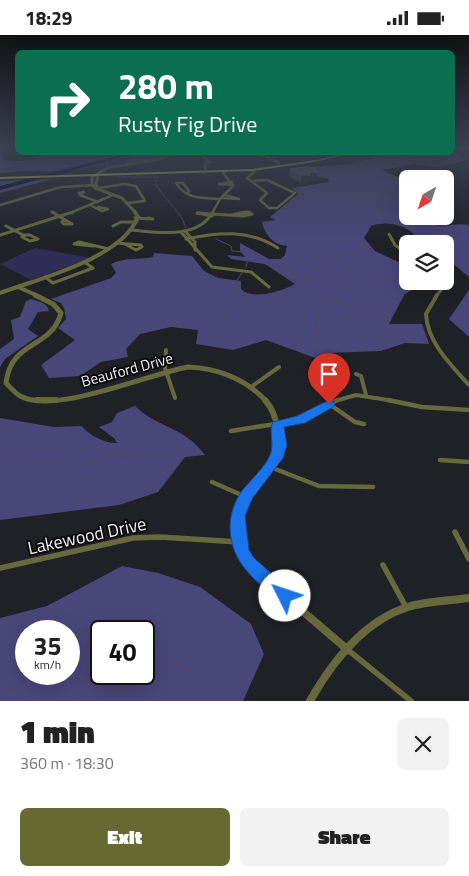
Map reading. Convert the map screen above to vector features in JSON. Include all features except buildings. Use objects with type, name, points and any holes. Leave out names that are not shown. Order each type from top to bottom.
[{"type":"street","points":[[0,293],[84,262],[108,249],[131,230],[136,220],[133,210],[128,203],[96,187],[93,179]]},
{"type":"street","points":[[131,230],[181,232],[201,225],[213,214],[222,197],[233,184],[229,179]]},
{"type":"street","points":[[247,179],[267,193],[260,200],[268,208],[276,208],[295,193],[286,185],[274,185],[267,179]]},
{"type":"street","points":[[250,181],[266,179]]},
{"type":"street","points":[[0,205],[61,187],[96,187],[124,183],[136,186],[145,201],[128,203]]},
{"type":"street","points":[[187,194],[189,191],[183,183],[176,183],[182,193],[205,199],[222,197],[239,199],[222,197]]},
{"type":"street","points":[[80,195],[98,202]]},
{"type":"street","points":[[0,235],[61,217],[113,195]]},
{"type":"street","points":[[90,205],[98,207]]},
{"type":"street","points":[[52,212],[65,220]]},
{"type":"street","points":[[213,214],[197,213],[243,216],[252,214],[246,212],[231,215]]},
{"type":"street","points":[[148,218],[160,221]]},
{"type":"street","points":[[113,226],[121,222],[158,218]]},
{"type":"street","points":[[6,226],[30,241],[38,239],[30,235],[23,235]]},
{"type":"street","points":[[185,231],[195,242],[195,250]]},
{"type":"street","points":[[181,232],[212,267],[248,270],[259,275],[269,287]]},
{"type":"street","points":[[186,239],[218,232],[250,234],[266,239],[278,248]]},
{"type":"street","points":[[390,234],[395,245],[399,248]]},
{"type":"street","points":[[93,246],[92,244],[79,242],[74,244],[108,249]]},
{"type":"street","points":[[116,243],[136,250],[142,247],[131,243],[125,245]]},
{"type":"street","points":[[45,277],[53,283],[93,268],[84,262]]},
{"type":"street","name":"Beauford Drive","points":[[18,287],[30,295],[55,304],[61,313],[59,324],[52,331],[18,353],[8,366],[6,383],[18,395],[45,400],[66,399],[90,394],[165,371],[189,367],[205,368],[229,375],[250,387],[267,400],[277,425],[280,445],[276,458],[246,497],[238,516],[238,542],[249,563],[259,574],[348,649]]},
{"type":"street","points":[[442,290],[427,310],[426,322],[442,354],[469,385]]},
{"type":"street","points":[[166,350],[163,359],[165,371],[175,398]]},
{"type":"street","points":[[250,387],[279,367]]},
{"type":"street","points":[[356,373],[361,376],[366,395]]},
{"type":"street","points":[[231,431],[301,420],[329,404],[346,397],[366,395],[422,407],[469,410]]},
{"type":"street","points":[[329,404],[355,422],[364,424]]},
{"type":"street","points":[[440,460],[469,462]]},
{"type":"street","points":[[270,467],[319,486],[373,487]]},
{"type":"street","points":[[212,482],[246,497]]},
{"type":"street","points":[[455,533],[469,559]]},
{"type":"street","name":"Lakewood Drive","points":[[0,568],[133,538],[154,536],[202,542],[238,542]]},
{"type":"street","points":[[383,565],[407,608]]},
{"type":"street","points":[[310,701],[325,677],[348,649],[371,627],[407,608],[469,598]]},
{"type":"street","points":[[348,649],[411,701]]},
{"type":"shaded area","points":[[51,179],[53,179],[0,193],[0,181]]},
{"type":"shaded area","points":[[329,179],[399,179],[399,225],[469,225],[469,277],[454,264],[454,235],[413,235],[399,226],[382,224],[371,226],[364,238],[375,251],[399,262],[399,290],[412,290],[404,295],[389,324],[422,324],[429,344],[405,343],[381,351],[328,353],[318,359],[266,340],[233,350],[196,344],[198,330],[171,327],[140,334],[126,349],[128,357],[101,362],[80,376],[49,378],[41,365],[75,340],[58,328],[66,319],[64,308],[61,303],[51,299],[111,278],[116,273],[111,264],[116,262],[126,259],[153,257],[154,253],[192,256],[204,271],[218,278],[241,281],[241,289],[246,293],[268,294],[295,284],[265,264],[231,259],[227,255],[245,257],[240,250],[240,243],[269,259],[281,259],[285,255],[287,246],[278,244],[270,238],[262,222],[276,220],[270,217],[298,194],[292,188],[329,182]]},
{"type":"shaded area","points":[[35,248],[91,258],[31,280],[0,264]]},
{"type":"shaded area","points":[[469,290],[469,337],[449,319]]},
{"type":"shaded area","points":[[31,299],[45,304],[49,311],[38,312],[28,329],[38,336],[5,359],[0,367],[0,349],[14,339],[11,320],[20,317],[26,301]]},
{"type":"shaded area","points":[[135,406],[152,419],[188,438],[205,455],[185,457],[158,492],[119,505],[0,520],[0,418],[54,427],[82,426],[98,438],[117,443],[114,438],[99,427],[112,422],[117,413]]},
{"type":"shaded area","points":[[122,566],[158,573],[200,587],[251,624],[264,654],[243,701],[0,701],[0,618],[47,606]]},
{"type":"waterway","points":[[0,188],[34,179]]},
{"type":"waterway","points":[[158,179],[155,184],[182,218],[186,228]]},
{"type":"waterway","points":[[332,179],[344,194],[353,199],[399,216]]},
{"type":"waterway","points":[[333,179],[354,185],[377,185],[399,190]]},
{"type":"waterway","points":[[216,239],[231,246],[232,251],[249,254]]},
{"type":"waterway","points":[[275,262],[307,265],[366,250]]},
{"type":"waterway","points":[[246,267],[249,254]]},
{"type":"waterway","points":[[249,254],[263,258],[317,284]]},
{"type":"waterway","points":[[283,270],[284,274],[309,292],[307,294],[311,296],[319,313],[316,318],[317,343]]},
{"type":"waterway","points":[[230,340],[225,334],[229,313],[227,308],[233,300],[231,295],[236,292],[237,284],[235,283],[242,273]]},
{"type":"waterway","points":[[317,284],[329,282],[363,284],[399,281]]},
{"type":"waterway","points":[[317,284],[324,294],[322,300],[352,330],[373,343]]},
{"type":"waterway","points":[[325,295],[347,306],[388,321]]},
{"type":"waterway","points":[[465,321],[469,318]]},
{"type":"waterway","points":[[0,458],[41,463],[63,462],[75,469],[107,457],[173,456]]},
{"type":"waterway","points":[[0,694],[22,683],[64,679],[95,681],[103,692],[109,694],[167,665],[176,665],[192,672]]},
{"type":"route","points":[[285,596],[259,574],[242,552],[238,542],[238,516],[246,497],[276,458],[280,445],[277,425],[301,420],[329,404]]}]
